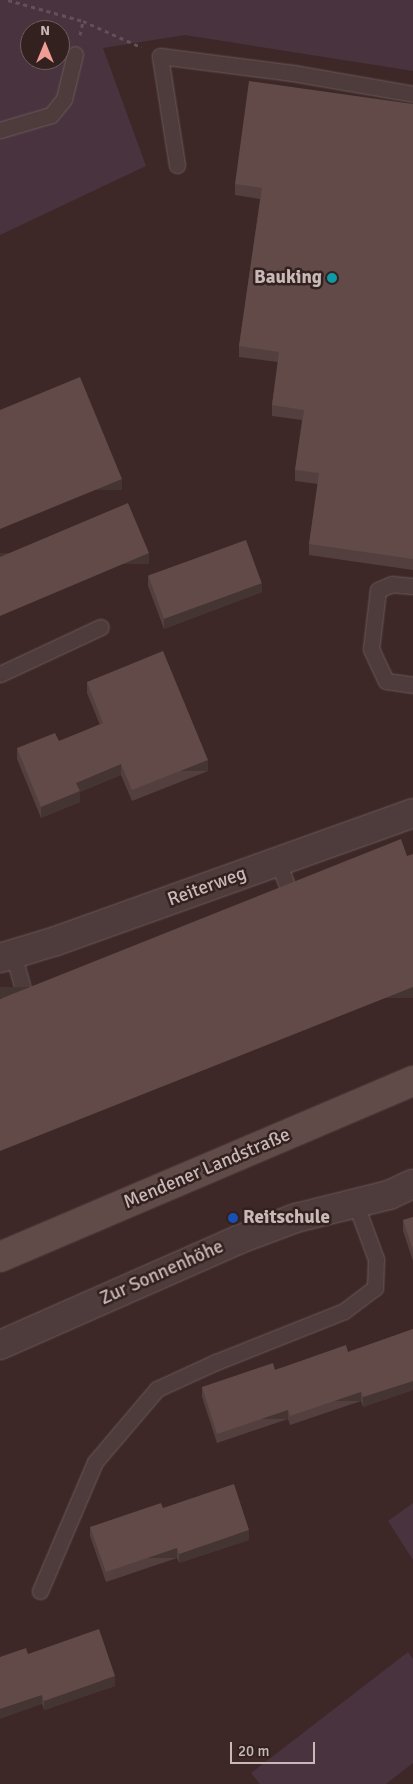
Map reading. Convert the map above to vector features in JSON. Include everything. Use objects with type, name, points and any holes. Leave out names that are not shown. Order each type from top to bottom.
[{"type":"main road","name":"Mendener Landstraße","points":[[0,1257],[413,1081]]},
{"type":"street","name":"Reiterweg","points":[[6,956],[413,813]]},
{"type":"street","name":"Zur Sonnenhöhe","points":[[0,1345],[240,1239],[296,1218],[356,1204],[413,1184]]},
{"type":"lane","points":[[0,130],[51,115],[64,98],[75,54]]},
{"type":"lane","points":[[177,165],[160,56],[293,73],[413,94]]},
{"type":"lane","points":[[413,586],[392,584],[378,590],[371,649],[386,682],[413,685]]},
{"type":"lane","points":[[0,674],[101,627]]},
{"type":"lane","points":[[278,862],[290,894]]},
{"type":"lane","points":[[6,956],[26,999]]},
{"type":"lane","points":[[40,1591],[94,1462],[157,1389],[216,1362],[344,1311],[375,1288],[376,1259],[356,1204]]},
{"type":"path","points":[[8,0],[83,21],[160,56]]},
{"type":"shaded area","points":[[0,0],[413,0],[413,71],[185,35],[103,48],[146,166],[0,235]]},
{"type":"shaded area","points":[[413,1503],[413,1560],[388,1521]]},
{"type":"shaded area","points":[[408,1652],[413,1659],[413,1763],[386,1784],[260,1784],[251,1773]]},
{"type":"building","name":"Bauking","points":[[249,81],[413,104],[413,559],[309,544],[319,473],[295,470],[304,410],[272,405],[279,352],[239,346],[262,188],[235,184]]},
{"type":"building","points":[[80,377],[122,479],[0,529],[0,410]]},
{"type":"building","points":[[128,503],[149,553],[0,616],[0,557]]},
{"type":"building","points":[[246,540],[262,583],[164,619],[148,576]]},
{"type":"building","points":[[163,651],[208,760],[132,790],[121,764],[76,783],[80,791],[41,807],[17,748],[55,733],[59,741],[103,723],[87,682]]},
{"type":"building","points":[[401,839],[407,856],[413,854],[413,987],[0,1151],[0,999]]},
{"type":"building","points":[[413,1217],[413,1250],[403,1220]]},
{"type":"building","points":[[413,1329],[413,1381],[363,1397],[361,1392],[290,1416],[288,1410],[217,1434],[202,1387],[273,1363],[275,1370],[346,1345],[348,1352]]},
{"type":"building","points":[[234,1484],[249,1530],[179,1554],[177,1548],[106,1572],[90,1527],[161,1503],[163,1508]]},
{"type":"building","points":[[99,1629],[115,1676],[44,1701],[42,1695],[0,1709],[0,1657],[26,1648],[28,1654]]},
{"type":"place","name":"Bauking","points":[[332,278]]},
{"type":"place","name":"Reitschule","points":[[233,1218]]}]
